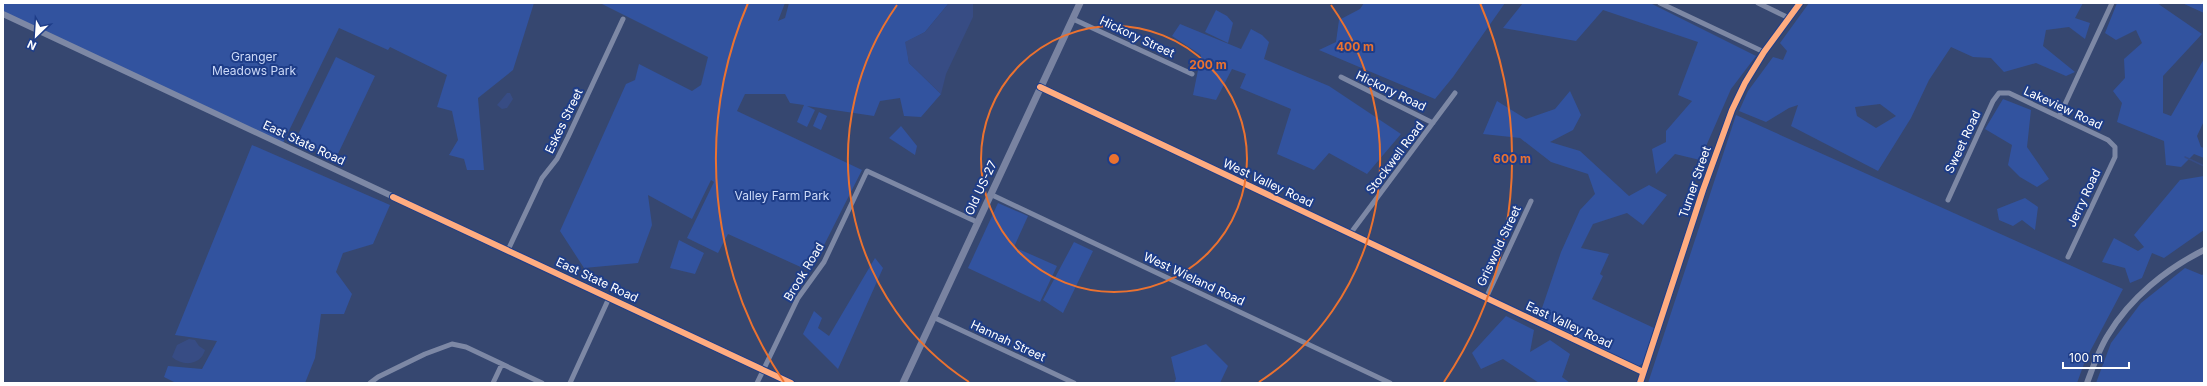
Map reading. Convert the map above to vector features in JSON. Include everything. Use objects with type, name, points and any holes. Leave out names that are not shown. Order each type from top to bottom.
[{"type":"main road","name":"Old US-27","points":[[903,383],[1080,3]]},
{"type":"street","points":[[1660,3],[1764,52]]},
{"type":"street","points":[[1758,3],[1789,18]]},
{"type":"street","name":"Turner Street","points":[[1640,383],[1723,134],[1745,83],[1764,52],[1800,3]]},
{"type":"street","points":[[2059,117],[2112,3]]},
{"type":"street","name":"East State Road","points":[[3,14],[791,383]]},
{"type":"street","name":"Hickory Street","points":[[1073,18],[1192,74]]},
{"type":"street","name":"Eskes Street","points":[[508,250],[542,178],[557,159],[568,138],[623,19]]},
{"type":"street","name":"Hickory Road","points":[[1340,77],[1433,123]]},
{"type":"street","name":"West Valley Road","points":[[1040,87],[1486,298]]},
{"type":"street","name":"Stockwell Road","points":[[1350,234],[1454,93]]},
{"type":"street","name":"Lakeview Road","points":[[1999,93],[2008,93],[2108,140],[2115,147]]},
{"type":"street","name":"Sweet Road","points":[[1948,200],[1993,101],[1999,93]]},
{"type":"street","name":"Jerry Road","points":[[2068,257],[2115,157],[2115,147]]},
{"type":"street","name":"Brook Road","points":[[757,383],[798,298],[824,262],[867,171],[977,222]]},
{"type":"street","name":"West Wieland Road","points":[[990,194],[1390,383]]},
{"type":"street","name":"Griswold Street","points":[[1486,298],[1531,201]]},
{"type":"street","points":[[2087,383],[2108,335],[2140,295],[2179,262],[2204,250]]},
{"type":"street","points":[[570,383],[609,298]]},
{"type":"street","name":"East Valley Road","points":[[1486,298],[1643,372]]},
{"type":"street","name":"Hannah Street","points":[[933,317],[1072,383]]},
{"type":"street","points":[[370,383],[378,377],[425,354],[452,344],[466,347],[542,383]]},
{"type":"street","points":[[493,383],[502,364]]},
{"type":"green space","name":"Granger Meadows Park","points":[[3,3],[534,3],[513,70],[478,98],[484,170],[467,170],[464,159],[449,155],[458,140],[452,111],[437,107],[447,75],[390,47],[388,50],[339,28],[282,145],[3,14]]},
{"type":"green space","name":"Valley Farm Park","points":[[600,3],[785,3],[778,21],[785,18],[789,3],[949,3],[925,32],[906,42],[909,63],[941,94],[921,117],[904,116],[900,98],[880,101],[874,116],[807,106],[815,110],[807,127],[797,122],[804,105],[790,103],[785,94],[745,94],[737,111],[862,170],[817,259],[805,269],[728,234],[718,253],[687,238],[714,182],[711,180],[692,219],[648,195],[652,225],[638,263],[584,268],[560,231],[626,84],[635,80],[639,64],[692,91],[701,85],[708,57]]},
{"type":"green space","points":[[1364,3],[1505,3],[1453,77],[1435,99],[1319,50],[1336,42],[1339,20],[1360,9]]},
{"type":"green space","points":[[1523,3],[1650,3],[1756,56],[1731,89],[1700,160],[1675,154],[1656,174],[1652,149],[1666,142],[1666,131],[1692,101],[1678,95],[1698,42],[1603,10],[1576,41],[1503,28]]},
{"type":"green space","points":[[1809,3],[2083,3],[2075,18],[2090,23],[2085,39],[2069,27],[2046,30],[2043,46],[2075,72],[2066,76],[2036,63],[2004,72],[1991,58],[1973,57],[1951,47],[1929,80],[1911,118],[1878,171],[1791,126],[1798,105],[1789,108],[1766,122],[1739,111],[1748,91],[1773,57],[1783,60],[1787,51],[1780,43]],"holes":[[[1880,104],[1896,116],[1876,128],[1857,116],[1855,107]]]},
{"type":"green space","points":[[2117,3],[2157,3],[2202,34],[2163,76],[2163,113],[2171,116],[2204,59],[2204,121],[2197,136],[2201,147],[2204,148],[2204,158],[2194,154],[2181,167],[2166,165],[2164,141],[2117,122],[2122,103],[2113,91],[2125,78],[2124,59],[2142,43],[2136,30],[2116,40],[2105,33]]},
{"type":"green space","points":[[2182,3],[2204,3],[2204,13]]},
{"type":"green space","points":[[1216,10],[1227,16],[1233,23],[1228,43],[1205,32]]},
{"type":"green space","points":[[1180,24],[1241,49],[1251,29],[1262,35],[1269,42],[1264,59],[1329,86],[1401,134],[1367,174],[1329,153],[1314,170],[1277,154],[1291,109],[1240,88],[1246,74],[1232,69],[1216,100],[1193,95],[1201,55],[1172,36]]},
{"type":"green space","points":[[336,57],[375,76],[336,158],[296,139]]},
{"type":"green space","points":[[1570,91],[1581,115],[1573,130],[1550,142],[1580,151],[1629,196],[1649,185],[1667,195],[1643,225],[1627,213],[1593,224],[1581,248],[1609,254],[1600,274],[1603,276],[1592,299],[1654,328],[1643,363],[1639,366],[1634,366],[1541,320],[1539,317],[1561,252],[1580,210],[1595,194],[1588,174],[1551,162],[1520,138],[1483,134],[1497,101],[1526,119],[1555,109]]},
{"type":"green space","points":[[2003,99],[2031,110],[2027,147],[2049,179],[2037,187],[2020,177],[2008,165],[2012,145],[1985,129]]},
{"type":"green space","points":[[819,112],[827,116],[821,130],[813,126]]},
{"type":"green space","points":[[1736,115],[2123,289],[2085,361],[2077,383],[1648,383]]},
{"type":"green space","points":[[901,126],[917,146],[915,155],[889,138]]},
{"type":"green space","points":[[252,145],[390,205],[373,244],[343,253],[336,272],[352,294],[344,314],[321,314],[315,358],[305,383],[176,383],[164,377],[168,366],[202,369],[217,341],[175,335]]},
{"type":"green space","points":[[2204,176],[2204,230],[2164,258],[2152,253],[2142,278],[2130,283],[2125,268],[2102,262],[2114,238],[2138,251],[2144,247],[2134,235],[2180,180]]},
{"type":"green space","points":[[2025,198],[2038,207],[2035,230],[2022,220],[2013,226],[1999,220],[1997,209]]},
{"type":"green space","points":[[998,203],[1028,216],[1014,247],[1057,266],[1040,302],[968,268]]},
{"type":"green space","points":[[679,240],[704,253],[695,274],[670,268]]},
{"type":"green space","points":[[1074,242],[1093,251],[1063,313],[1043,300]]},
{"type":"green space","points":[[875,258],[883,268],[838,369],[803,334],[814,311],[822,318],[818,328],[829,336]]},
{"type":"green space","points":[[2185,268],[2202,275],[2204,274],[2204,383],[2096,383],[2111,343],[2141,303]]},
{"type":"green space","points":[[1506,316],[1534,330],[1530,352],[1550,340],[1570,354],[1562,377],[1570,383],[1539,383],[1503,359],[1481,369],[1472,353]]},
{"type":"green space","points":[[1206,344],[1228,366],[1220,383],[1174,383],[1176,379],[1171,357]]},
{"type":"shaded area","points":[[949,3],[973,3],[973,17],[946,74],[941,94],[909,63],[905,42],[925,32]]},
{"type":"shaded area","points":[[507,93],[510,93],[513,99],[507,108],[502,109],[497,105]]},
{"type":"shaded area","points":[[189,339],[195,340],[199,346],[205,350],[200,359],[191,363],[186,363],[172,357],[177,345]]},
{"type":"waterway","points":[[2185,157],[2204,166]]},
{"type":"cycle path","points":[[1640,383],[1703,190],[1732,110],[1745,83],[1764,52],[1800,3]]},
{"type":"cycle path","points":[[1040,87],[1643,372]]},
{"type":"cycle path","points":[[393,197],[791,383]]}]
